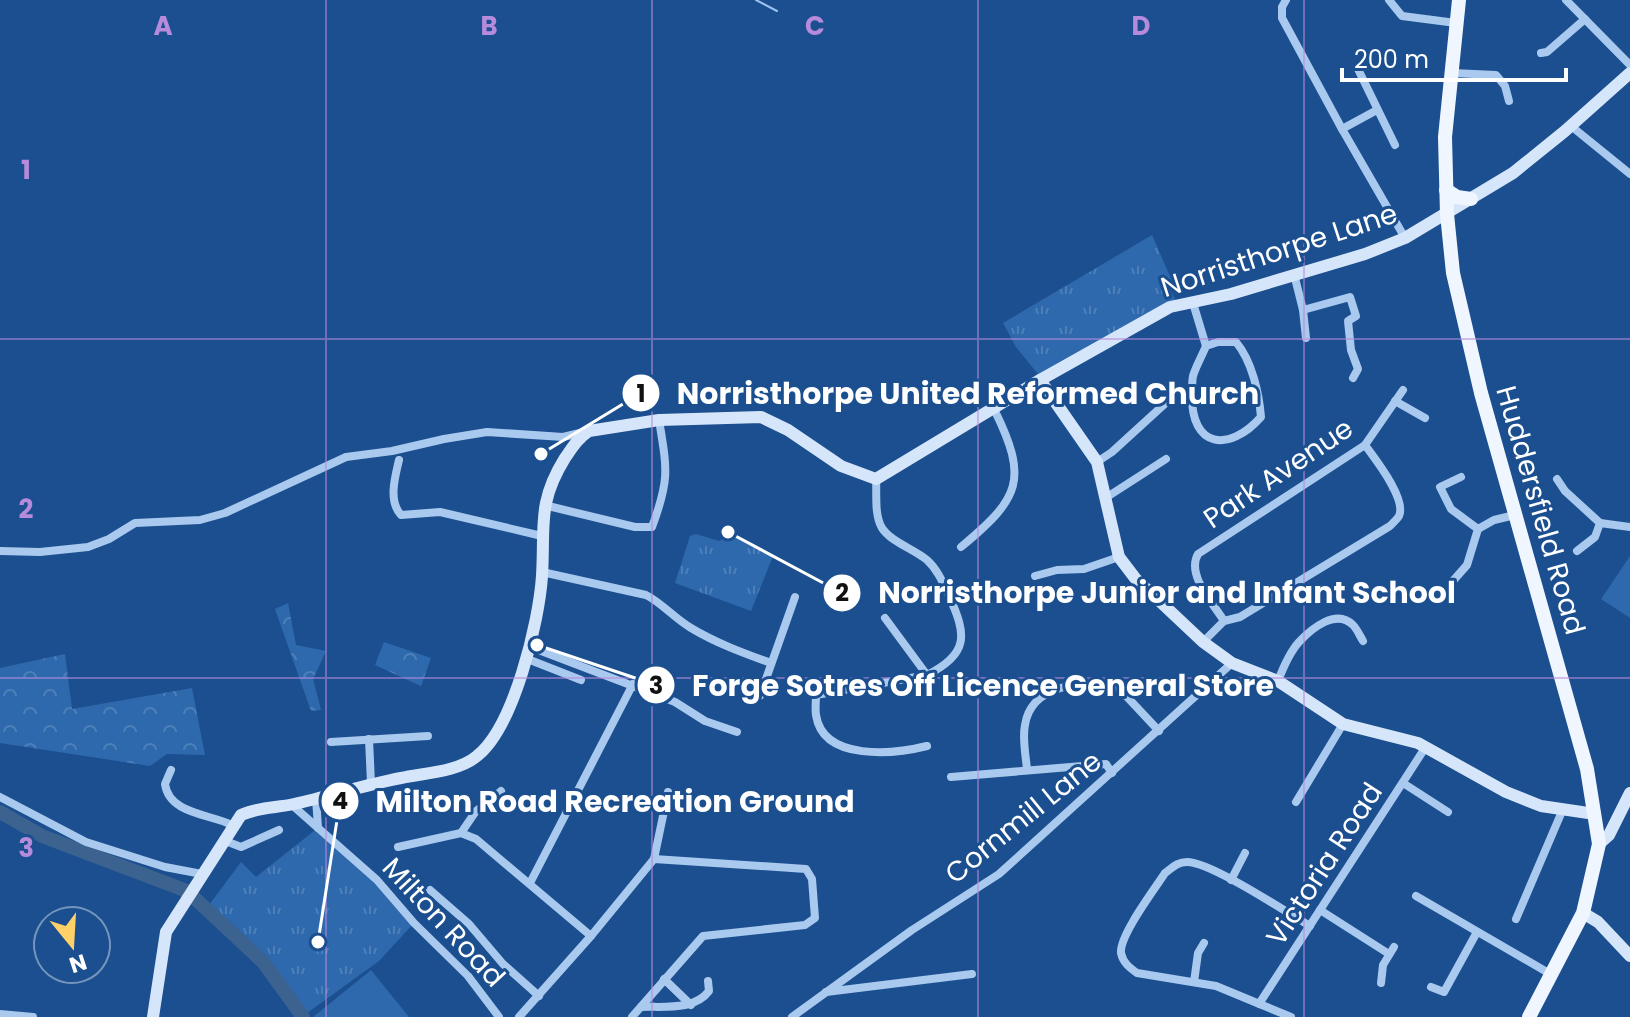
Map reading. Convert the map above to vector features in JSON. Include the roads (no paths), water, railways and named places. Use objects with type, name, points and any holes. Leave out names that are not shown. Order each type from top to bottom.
[{"type":"main road","name":"Huddersfield Road","points":[[1459,0],[1445,137],[1447,214],[1453,273],[1481,393],[1587,769],[1599,844],[1583,913],[1529,1017]]},
{"type":"main road","points":[[1446,190],[1457,197],[1471,199]]},
{"type":"street","points":[[1286,0],[1282,18],[1405,238]]},
{"type":"street","points":[[1389,0],[1402,16],[1456,23]]},
{"type":"street","points":[[1566,0],[1630,65]]},
{"type":"street","points":[[1541,53],[1547,52],[1585,19]]},
{"type":"street","points":[[1357,67],[1395,145]]},
{"type":"street","points":[[1452,73],[1496,75],[1505,86],[1509,101]]},
{"type":"street","name":"Norristhorpe Lane","points":[[876,479],[1040,380],[1170,307],[1365,254],[1405,238],[1513,173],[1630,73]]},
{"type":"street","points":[[1342,129],[1377,110]]},
{"type":"street","points":[[1571,126],[1630,174]]},
{"type":"street","points":[[1618,165],[1630,158]]},
{"type":"street","points":[[1294,274],[1306,338]]},
{"type":"street","points":[[1303,310],[1350,297],[1356,316],[1348,321],[1351,350],[1358,369],[1353,378]]},
{"type":"street","points":[[1193,303],[1206,346],[1193,376],[1192,407],[1202,433],[1212,439],[1227,441],[1251,428],[1261,417],[1260,406],[1249,366],[1236,342],[1206,346]]},
{"type":"street","points":[[1040,380],[1097,462],[1119,557],[1135,578],[1203,642],[1232,663],[1278,681],[1343,724],[1418,743],[1506,792],[1541,806],[1595,814]]},
{"type":"street","name":"Park Avenue","points":[[1224,621],[1195,573],[1193,562],[1198,554],[1365,445],[1403,390]]},
{"type":"street","points":[[1097,462],[1169,400]]},
{"type":"street","points":[[1395,401],[1425,418]]},
{"type":"street","points":[[961,547],[994,520],[1008,502],[1015,478],[1014,458],[994,409]]},
{"type":"street","points":[[0,551],[40,552],[88,547],[109,539],[135,523],[200,520],[225,513],[346,457],[392,451],[444,439],[487,432],[563,437],[659,420],[761,417],[788,430],[841,466],[876,479],[882,528],[931,563],[939,575],[961,623],[962,638],[958,651],[942,668],[927,675],[812,693],[816,716],[833,740],[869,754],[918,752],[927,746]]},
{"type":"street","points":[[544,505],[635,527],[652,527],[667,473],[659,420]]},
{"type":"street","points":[[153,1017],[166,932],[241,815],[257,808],[292,805],[371,783],[450,768],[475,758],[495,738],[506,716],[527,652],[542,572],[544,505],[551,481],[580,437],[589,431]]},
{"type":"street","points":[[1203,642],[1224,621],[1240,617],[1390,526],[1399,517],[1400,505],[1391,483],[1365,445]]},
{"type":"street","points":[[1107,497],[1166,459]]},
{"type":"street","points":[[399,460],[394,482],[395,507],[401,515],[440,512],[542,536]]},
{"type":"street","points":[[1461,477],[1440,487],[1451,509],[1478,529]]},
{"type":"street","points":[[1557,479],[1565,491],[1600,523],[1630,527]]},
{"type":"street","points":[[1452,582],[1467,565],[1478,529],[1494,520],[1515,515]]},
{"type":"street","points":[[1577,551],[1595,537],[1600,523]]},
{"type":"street","points":[[1035,576],[1057,570],[1084,569],[1119,557]]},
{"type":"street","points":[[542,572],[646,595],[689,627],[719,644],[771,663]]},
{"type":"street","points":[[760,696],[795,597]]},
{"type":"street","points":[[885,618],[927,675]]},
{"type":"street","points":[[1278,681],[1298,643],[1324,622],[1336,618],[1345,620],[1353,625],[1363,641]]},
{"type":"street","points":[[527,652],[581,680]]},
{"type":"street","points":[[527,652],[633,684],[675,702],[705,721],[737,732]]},
{"type":"street","name":"Cornmill Lane","points":[[792,1017],[912,930],[999,874],[1232,663]]},
{"type":"street","points":[[1027,770],[1025,725],[1032,706],[1051,691],[1094,683],[1114,683],[1159,731]]},
{"type":"street","points":[[530,883],[633,684]]},
{"type":"street","points":[[1296,802],[1343,724]]},
{"type":"street","points":[[331,742],[428,736]]},
{"type":"street","points":[[369,739],[371,783]]},
{"type":"street","name":"Victoria Road","points":[[1259,1004],[1425,748]]},
{"type":"street","points":[[951,777],[1106,764],[1112,773]]},
{"type":"street","points":[[171,770],[165,787],[173,802],[232,825]]},
{"type":"street","points":[[1403,783],[1448,812]]},
{"type":"street","points":[[461,833],[476,811],[501,791]]},
{"type":"street","points":[[519,1017],[654,859],[668,792]]},
{"type":"street","points":[[1599,844],[1609,835],[1630,793]]},
{"type":"street","points":[[0,797],[86,842],[165,867],[202,874]]},
{"type":"street","points":[[316,798],[318,828]]},
{"type":"street","name":"Milton Road","points":[[292,805],[377,880],[414,923],[468,976],[499,1017]]},
{"type":"street","points":[[1516,919],[1563,809]]},
{"type":"street","points":[[223,840],[241,847],[279,830]]},
{"type":"street","points":[[398,847],[461,833],[476,839],[591,936]]},
{"type":"street","points":[[409,844],[412,857]]},
{"type":"street","points":[[238,858],[241,847]]},
{"type":"street","points":[[1231,880],[1246,853]]},
{"type":"street","points":[[632,1017],[703,936],[805,925],[815,918],[812,879],[806,869],[654,859]]},
{"type":"street","points":[[1291,1017],[1216,986],[1137,973],[1127,966],[1121,954],[1123,941],[1165,873],[1175,865],[1188,862],[1231,880],[1310,926]]},
{"type":"street","points":[[430,890],[469,924],[503,964],[539,996]]},
{"type":"street","points":[[1416,896],[1552,975]]},
{"type":"street","points":[[1320,910],[1392,950],[1383,965],[1381,983]]},
{"type":"street","points":[[1583,913],[1598,922],[1630,956]]},
{"type":"street","points":[[1431,987],[1444,992],[1477,932]]},
{"type":"street","points":[[1194,982],[1198,953],[1204,943]]},
{"type":"street","points":[[825,992],[972,974]]},
{"type":"street","points":[[664,979],[691,1005]]},
{"type":"street","points":[[641,1007],[691,1005],[702,1000],[709,991],[708,981]]},
{"type":"street","points":[[0,1014],[33,1017]]},
{"type":"waterway","points":[[756,0],[777,11]]},
{"type":"waterway","points":[[0,812],[42,836],[187,891],[263,962],[303,1017]]},
{"type":"place","name":"Norristhorpe United Reformed Church","points":[[541,454]]},
{"type":"place","name":"Norristhorpe Junior and Infant School","points":[[728,532]]},
{"type":"place","name":"Forge Sotres Off Licence General Store","points":[[537,645]]},
{"type":"place","name":"Milton Road Recreation Ground","points":[[318,942]]}]
